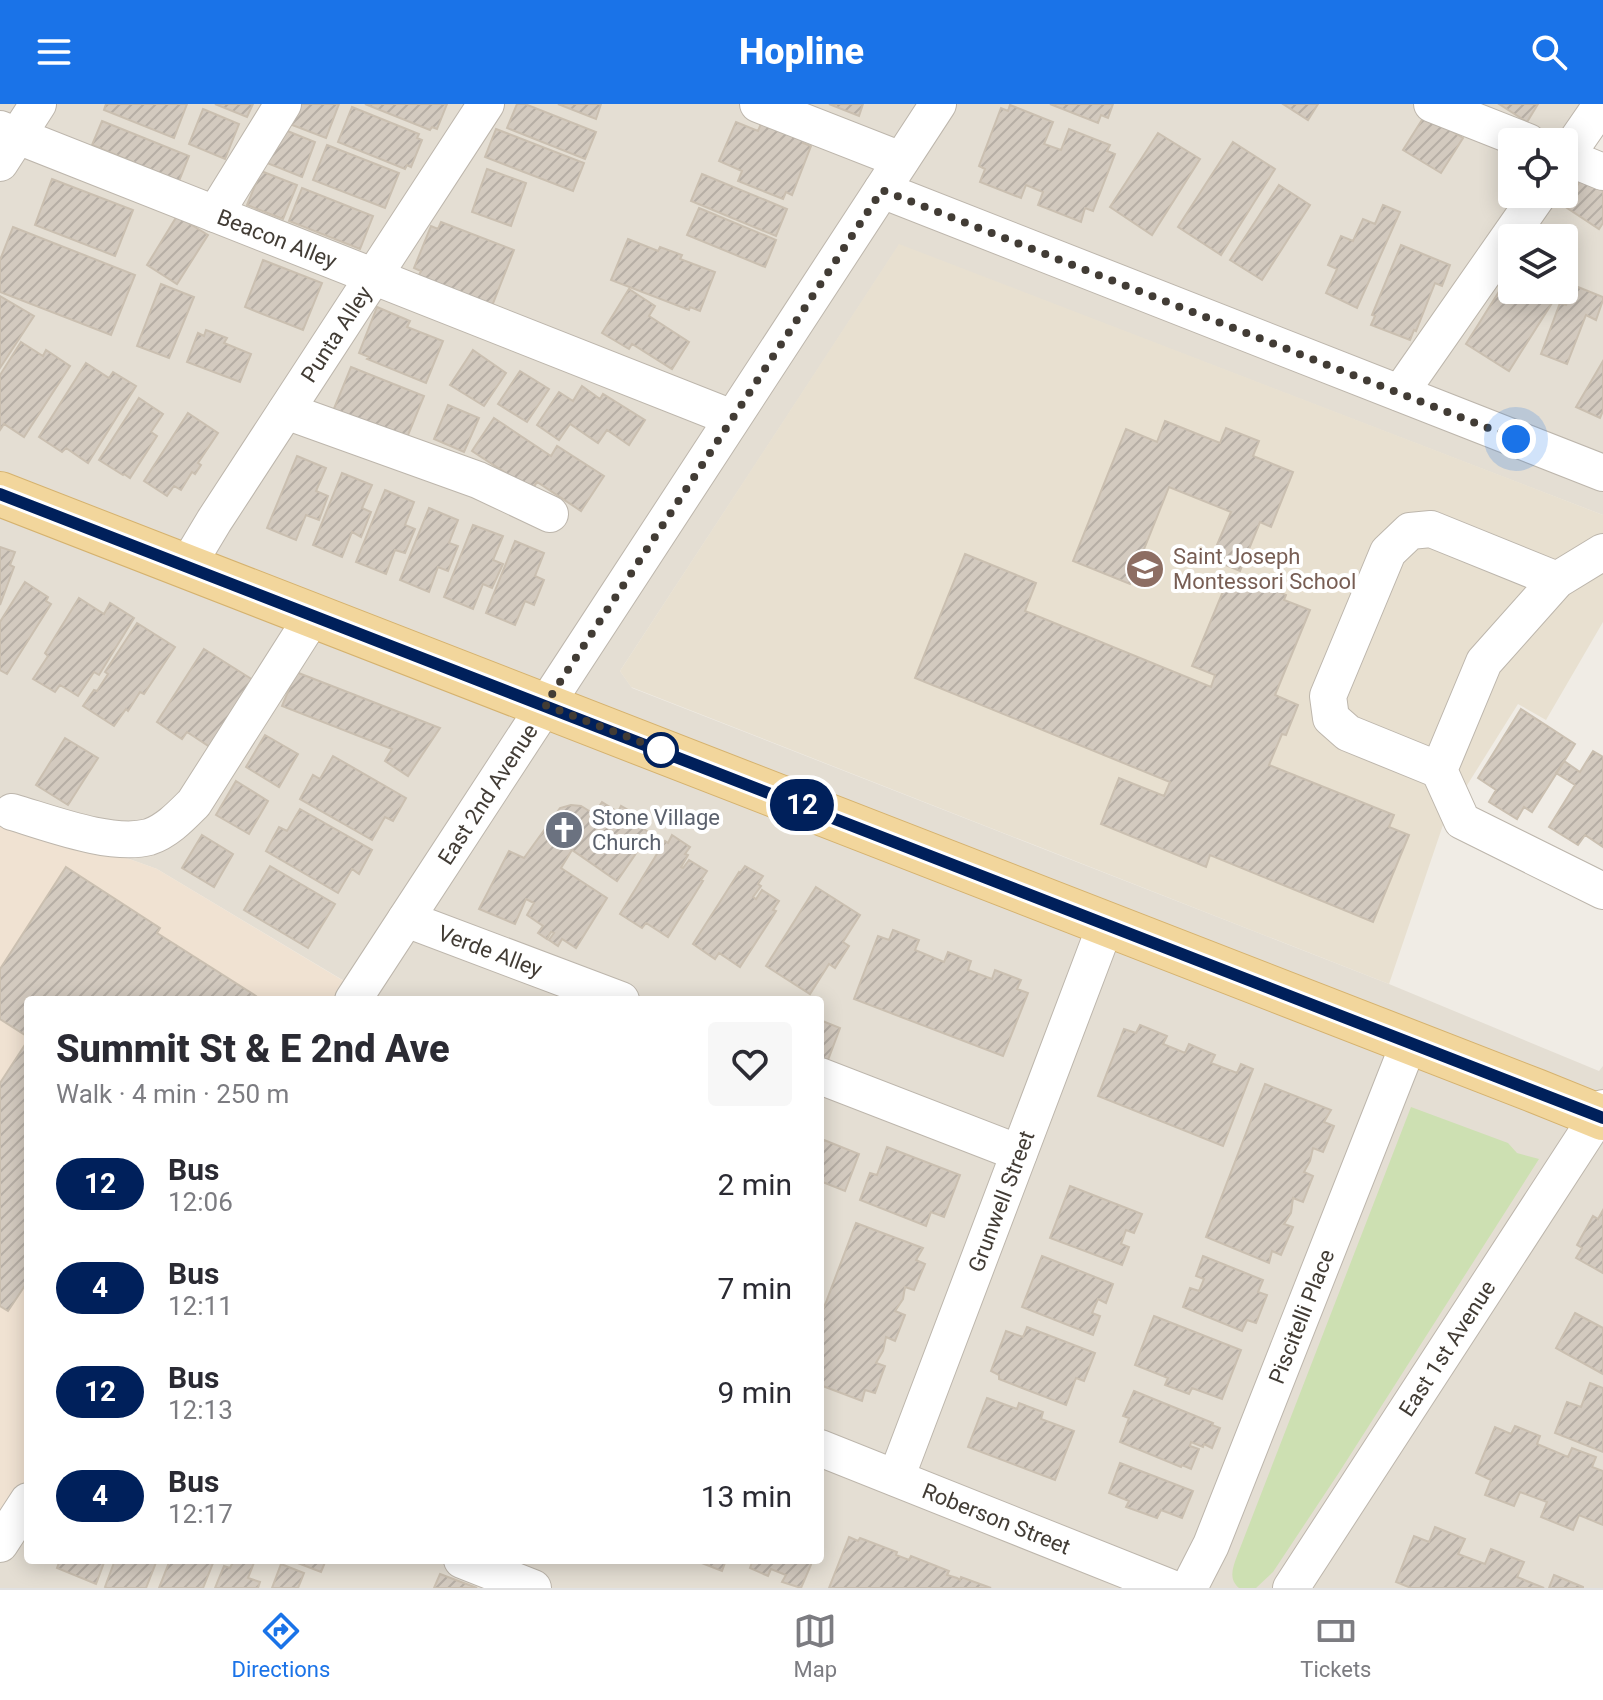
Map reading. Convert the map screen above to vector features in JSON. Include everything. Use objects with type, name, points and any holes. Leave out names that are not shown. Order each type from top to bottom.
[{"type":"main road","points":[[0,494],[1409,1043],[1601,1114]]},
{"type":"street","points":[[6,142],[38,104]]},
{"type":"street","points":[[215,214],[283,104]]},
{"type":"street","name":"Punta Alley","points":[[187,566],[486,104]]},
{"type":"street","points":[[758,104],[901,160]]},
{"type":"street","name":"East 2nd Avenue","points":[[356,996],[938,104]]},
{"type":"street","points":[[1432,104],[1498,130]]},
{"type":"street","points":[[1578,137],[1602,104]]},
{"type":"street","name":"Beacon Alley","points":[[6,142],[215,214],[732,418]]},
{"type":"street","points":[[1578,162],[1603,172]]},
{"type":"street","points":[[882,190],[1603,473]]},
{"type":"street","points":[[1400,393],[1529,208]]},
{"type":"street","points":[[286,411],[478,480],[550,514]]},
{"type":"street","points":[[1557,580],[1431,529],[1410,531],[1388,552],[1328,696],[1331,718],[1348,733],[1439,770],[1462,821],[1603,891]]},
{"type":"street","points":[[1439,770],[1484,662],[1557,580],[1603,552]]},
{"type":"street","points":[[12,812],[80,832],[126,840],[151,836],[173,824],[194,803],[313,616]]},
{"type":"street","name":"Verde Alley","points":[[406,919],[572,992],[596,996]]},
{"type":"street","name":"Grunwell Street","points":[[896,1478],[1106,924]]},
{"type":"street","name":"Piscitelli Place","points":[[1189,1588],[1211,1545],[1409,1043]]},
{"type":"street","points":[[824,1078],[1019,1153]]},
{"type":"street","name":"East 1st Avenue","points":[[1291,1588],[1601,1114]]},
{"type":"street","name":"Roberson Street","points":[[824,1450],[1171,1588]]},
{"type":"street","points":[[0,1544],[24,1507]]},
{"type":"street","points":[[472,1564],[533,1588]]},
{"type":"shaded area","points":[[0,104],[1603,104],[1578,128],[1498,128],[1498,208],[1578,208],[1578,168],[1603,178],[1603,515],[899,245],[620,671],[632,688],[1389,984],[1599,1071],[1603,1066],[1603,1588],[0,1588],[0,1530],[24,1493],[24,1564],[824,1564],[824,996],[344,996],[351,985],[157,869],[0,812]]},
{"type":"shaded area","name":"Saint Joseph Montessori School","points":[[899,244],[1603,515],[1603,622],[1546,720],[1518,704],[1444,822],[1389,984],[631,687],[620,671]]},
{"type":"shaded area","points":[[0,812],[157,869],[352,986],[345,996],[24,996],[24,1493],[0,1530]]},
{"type":"green space","points":[[1411,1107],[1508,1143],[1517,1153],[1539,1159],[1273,1572],[1256,1588],[1239,1588],[1232,1577],[1235,1560]]},
{"type":"building","points":[[106,104],[187,104],[174,138],[104,110]]},
{"type":"building","points":[[215,104],[253,104],[247,117]]},
{"type":"building","points":[[300,104],[339,104],[326,138],[292,125]]},
{"type":"building","points":[[365,104],[447,104],[437,129],[432,127],[430,130]]},
{"type":"building","points":[[517,104],[525,104],[596,132],[585,159],[507,128]]},
{"type":"building","points":[[558,104],[601,104],[596,119]]},
{"type":"building","points":[[829,104],[863,104],[859,116]]},
{"type":"building","points":[[1050,104],[1113,104],[1108,118],[1101,115],[1098,123]]},
{"type":"building","points":[[1283,104],[1318,104],[1308,120]]},
{"type":"building","points":[[1499,104],[1538,104],[1527,122]]},
{"type":"building","points":[[1010,105],[1053,122],[1044,144],[1061,150],[1069,129],[1110,145],[1107,151],[1115,154],[1093,211],[1085,208],[1081,222],[1038,205],[1043,192],[1026,185],[1021,198],[980,182],[985,169],[979,166],[1001,108],[1008,111]]},
{"type":"building","points":[[352,107],[419,134],[417,138],[422,140],[411,167],[407,165],[405,169],[338,142]]},
{"type":"building","points":[[203,109],[239,124],[225,159],[189,144]]},
{"type":"building","points":[[1425,115],[1463,138],[1441,173],[1403,150]]},
{"type":"building","points":[[763,119],[806,137],[803,143],[811,146],[792,195],[786,192],[783,199],[738,181],[742,171],[719,161],[736,122],[758,131]]},
{"type":"building","points":[[102,121],[189,156],[179,181],[92,145]]},
{"type":"building","points":[[280,128],[315,142],[302,177],[267,163]]},
{"type":"building","points":[[496,129],[584,163],[573,191],[485,157]]},
{"type":"building","points":[[1158,133],[1200,159],[1152,235],[1110,207]]},
{"type":"building","points":[[1233,142],[1275,169],[1221,255],[1178,227]]},
{"type":"building","points":[[327,145],[399,173],[385,208],[313,180]]},
{"type":"building","points":[[487,169],[526,183],[511,226],[472,212]]},
{"type":"building","points":[[261,171],[297,185],[283,219],[247,205]]},
{"type":"building","points":[[702,174],[787,209],[776,236],[691,201]]},
{"type":"building","points":[[1582,178],[1603,191],[1603,223],[1599,229],[1567,208],[1578,208],[1578,184]]},
{"type":"building","points":[[52,179],[133,210],[115,256],[35,225]]},
{"type":"building","points":[[1279,185],[1310,205],[1262,280],[1230,260]]},
{"type":"building","points":[[302,188],[373,216],[360,249],[289,221]]},
{"type":"building","points":[[1383,205],[1400,212],[1357,308],[1326,293],[1337,269],[1328,265],[1341,236],[1353,241],[1363,219],[1375,224]]},
{"type":"building","points":[[699,208],[776,240],[765,267],[687,235]]},
{"type":"building","points":[[177,216],[208,235],[177,284],[147,265]]},
{"type":"building","points":[[441,222],[514,250],[492,306],[418,277],[421,271],[414,268],[431,226],[438,229]]},
{"type":"building","points":[[13,227],[135,275],[111,335],[0,292],[0,260]]},
{"type":"building","points":[[628,239],[658,251],[660,247],[682,255],[680,259],[715,272],[700,311],[690,307],[689,310],[611,280]]},
{"type":"building","points":[[1401,245],[1450,265],[1442,286],[1435,283],[1410,340],[1371,325],[1375,316],[1372,315]]},
{"type":"building","points":[[263,260],[322,283],[303,330],[245,307]]},
{"type":"building","points":[[161,284],[194,297],[169,358],[137,346]]},
{"type":"building","points":[[1578,287],[1603,297],[1596,320],[1586,315],[1567,364],[1541,354],[1560,304],[1578,304]]},
{"type":"building","points":[[629,289],[655,306],[649,316],[689,342],[672,369],[632,344],[629,349],[602,333]]},
{"type":"building","points":[[1498,293],[1498,304],[1551,304],[1509,371],[1466,344]]},
{"type":"building","points":[[0,296],[34,316],[0,368]]},
{"type":"building","points":[[377,307],[410,321],[407,327],[443,341],[426,383],[359,353]]},
{"type":"building","points":[[206,330],[227,338],[224,343],[251,354],[240,382],[187,362],[198,333],[204,336]]},
{"type":"building","points":[[21,342],[43,356],[46,350],[70,366],[24,437],[4,424],[0,430],[0,375]]},
{"type":"building","points":[[473,350],[506,373],[484,406],[450,385]]},
{"type":"building","points":[[1603,361],[1603,411],[1600,418],[1576,407]]},
{"type":"building","points":[[86,363],[109,378],[113,372],[136,386],[88,463],[66,448],[62,452],[39,437]]},
{"type":"building","points":[[351,367],[424,396],[406,440],[333,411]]},
{"type":"building","points":[[520,371],[549,389],[527,422],[498,404]]},
{"type":"building","points":[[582,386],[600,399],[603,394],[645,420],[629,445],[607,430],[598,443],[570,424],[559,440],[537,425],[559,392],[573,401]]},
{"type":"building","points":[[139,398],[163,414],[151,432],[157,436],[130,478],[99,460]]},
{"type":"building","points":[[448,405],[479,418],[464,452],[434,439]]},
{"type":"building","points":[[188,413],[218,433],[198,463],[201,465],[195,474],[192,472],[181,490],[174,486],[167,496],[144,481]]},
{"type":"building","points":[[494,418],[551,456],[557,446],[604,476],[581,511],[537,482],[532,490],[472,451]]},
{"type":"building","points":[[1165,421],[1220,443],[1226,428],[1259,441],[1253,456],[1293,472],[1271,527],[1260,522],[1240,571],[1211,559],[1231,512],[1169,487],[1130,584],[1073,561],[1126,429],[1157,442]]},
{"type":"building","points":[[297,456],[326,468],[316,491],[328,496],[319,520],[306,515],[296,540],[267,528]]},
{"type":"building","points":[[342,473],[372,485],[362,508],[371,512],[361,537],[352,532],[342,557],[313,545]]},
{"type":"building","points":[[385,490],[414,502],[405,525],[415,529],[405,553],[395,550],[386,574],[356,562]]},
{"type":"building","points":[[429,508],[458,520],[449,543],[458,546],[448,571],[438,567],[429,592],[400,580]]},
{"type":"building","points":[[473,525],[503,536],[493,560],[503,564],[492,588],[483,584],[473,609],[444,597]]},
{"type":"building","points":[[515,541],[544,553],[535,576],[544,580],[534,605],[525,601],[515,625],[486,613]]},
{"type":"building","points":[[0,547],[15,552],[10,565],[14,567],[0,605]]},
{"type":"building","points":[[965,554],[1036,583],[1025,611],[1211,687],[1215,675],[1192,666],[1229,577],[1256,588],[1258,583],[1286,595],[1284,600],[1310,610],[1275,695],[1298,705],[1269,765],[1394,815],[1389,827],[1409,835],[1373,922],[1210,855],[1206,867],[1101,824],[1119,778],[1164,796],[1170,782],[915,678]]},
{"type":"building","points":[[25,582],[48,597],[46,601],[51,604],[7,674],[0,670],[0,622]]},
{"type":"building","points":[[79,598],[104,614],[110,603],[134,618],[99,675],[94,672],[78,696],[60,685],[55,692],[33,679],[48,656],[45,653]]},
{"type":"building","points":[[137,623],[175,647],[144,694],[140,692],[114,726],[83,706],[94,690],[97,691],[108,674],[105,672]]},
{"type":"building","points":[[204,649],[253,680],[210,747],[187,732],[182,739],[157,722]]},
{"type":"building","points":[[296,672],[440,728],[408,776],[385,761],[392,749],[282,706]]},
{"type":"building","points":[[1521,709],[1575,744],[1532,812],[1524,807],[1517,819],[1489,802],[1496,790],[1478,778]]},
{"type":"building","points":[[265,735],[298,754],[279,787],[246,767]]},
{"type":"building","points":[[65,738],[98,758],[68,805],[36,785]]},
{"type":"building","points":[[1593,751],[1603,757],[1603,847],[1585,835],[1578,845],[1549,827],[1575,785],[1556,773],[1564,761],[1580,772]]},
{"type":"building","points":[[333,756],[406,798],[393,821],[385,817],[372,840],[300,799],[313,775],[320,779]]},
{"type":"building","points":[[236,781],[268,801],[249,834],[216,815]]},
{"type":"building","points":[[602,802],[618,812],[621,806],[630,811],[626,817],[631,812],[640,818],[636,824],[650,833],[617,881],[572,850],[561,868],[607,898],[576,948],[562,939],[558,946],[549,940],[554,933],[551,932],[547,939],[538,933],[543,926],[527,915],[534,903],[526,899],[515,924],[479,909],[509,851],[524,858],[560,808],[581,806],[594,814]]},
{"type":"building","points":[[300,809],[372,850],[359,874],[352,869],[338,893],[266,851],[279,827],[287,831]]},
{"type":"building","points":[[202,835],[233,854],[214,887],[182,868]]},
{"type":"building","points":[[672,835],[690,847],[681,867],[689,860],[707,871],[668,937],[646,923],[642,928],[620,914],[665,841],[668,843]]},
{"type":"building","points":[[270,866],[335,904],[308,948],[244,910]]},
{"type":"building","points":[[745,866],[763,876],[758,884],[761,886],[753,897],[756,899],[762,890],[779,901],[773,910],[776,911],[740,967],[719,953],[715,959],[693,944]]},
{"type":"building","points":[[66,867],[160,928],[157,933],[256,996],[24,996],[24,1034],[0,1019],[0,969]]},
{"type":"building","points":[[816,887],[860,915],[843,942],[849,946],[835,968],[829,964],[810,994],[766,966]]},
{"type":"building","points":[[893,930],[919,940],[915,950],[944,962],[948,952],[971,961],[968,970],[992,979],[995,970],[1021,980],[1017,989],[1028,993],[1003,1056],[854,999],[878,936],[889,940]]},
{"type":"building","points":[[824,1022],[840,1028],[828,1060],[824,1058]]},
{"type":"building","points":[[1140,1025],[1167,1036],[1163,1044],[1185,1053],[1189,1044],[1215,1055],[1211,1063],[1237,1073],[1241,1064],[1253,1069],[1223,1146],[1098,1096],[1124,1029],[1136,1033]]},
{"type":"building","points":[[24,1046],[24,1287],[8,1311],[0,1306],[0,1083]]},
{"type":"building","points":[[1265,1084],[1331,1110],[1324,1122],[1334,1126],[1323,1152],[1313,1148],[1304,1172],[1313,1176],[1303,1202],[1293,1198],[1291,1213],[1284,1224],[1293,1227],[1281,1255],[1272,1251],[1269,1263],[1206,1237]]},
{"type":"building","points":[[824,1140],[859,1154],[845,1191],[824,1183]]},
{"type":"building","points":[[887,1147],[960,1175],[944,1217],[931,1212],[926,1226],[860,1200],[870,1173],[877,1175]]},
{"type":"building","points":[[1070,1186],[1142,1214],[1134,1233],[1126,1230],[1121,1244],[1129,1247],[1122,1265],[1050,1238]]},
{"type":"building","points":[[1603,1210],[1603,1273],[1576,1258],[1582,1248],[1577,1245],[1593,1216],[1598,1219]]},
{"type":"building","points":[[856,1223],[923,1248],[916,1260],[925,1264],[914,1290],[905,1287],[903,1299],[895,1311],[905,1315],[895,1341],[886,1337],[876,1363],[885,1366],[875,1393],[865,1390],[862,1401],[824,1387],[824,1307]]},
{"type":"building","points":[[1042,1256],[1113,1284],[1106,1303],[1098,1299],[1092,1313],[1100,1316],[1093,1335],[1022,1307]]},
{"type":"building","points":[[1203,1256],[1263,1280],[1258,1292],[1267,1295],[1256,1323],[1247,1320],[1242,1331],[1183,1307],[1190,1288],[1199,1291],[1204,1279],[1196,1276]]},
{"type":"building","points":[[1575,1313],[1603,1328],[1603,1374],[1556,1348]]},
{"type":"building","points":[[1154,1316],[1241,1350],[1222,1399],[1192,1388],[1189,1394],[1165,1385],[1168,1378],[1135,1365]]},
{"type":"building","points":[[1027,1327],[1095,1353],[1084,1381],[1076,1378],[1066,1405],[999,1379],[999,1375],[991,1371],[1006,1331],[1023,1337]]},
{"type":"building","points":[[1590,1383],[1603,1388],[1603,1452],[1555,1433],[1567,1402],[1581,1407]]},
{"type":"building","points":[[1134,1391],[1220,1428],[1212,1448],[1191,1442],[1190,1446],[1199,1449],[1191,1469],[1120,1442],[1129,1418],[1123,1416]]},
{"type":"building","points":[[987,1398],[1017,1409],[1019,1403],[1043,1412],[1041,1419],[1074,1431],[1055,1480],[968,1447]]},
{"type":"building","points":[[1515,1426],[1540,1436],[1537,1444],[1568,1457],[1572,1448],[1596,1457],[1592,1467],[1603,1471],[1603,1525],[1579,1515],[1573,1530],[1541,1517],[1547,1502],[1520,1492],[1514,1506],[1485,1495],[1491,1480],[1476,1473],[1495,1427],[1511,1434]]},
{"type":"building","points":[[1120,1463],[1193,1491],[1182,1518],[1161,1510],[1157,1518],[1126,1507],[1129,1501],[1109,1493]]},
{"type":"building","points":[[1435,1527],[1465,1539],[1458,1554],[1485,1564],[1491,1549],[1524,1562],[1517,1577],[1544,1588],[1411,1588],[1396,1582],[1414,1536],[1429,1542]]},
{"type":"building","points":[[849,1537],[897,1552],[896,1555],[909,1560],[911,1556],[949,1571],[947,1575],[991,1588],[829,1588]]},
{"type":"building","points":[[58,1564],[104,1564],[96,1584],[57,1568]]},
{"type":"building","points":[[114,1564],[155,1564],[146,1588],[105,1587]]},
{"type":"building","points":[[168,1564],[213,1564],[203,1588],[159,1588]]},
{"type":"building","points":[[232,1564],[253,1564],[248,1578],[260,1582],[258,1588],[215,1588],[224,1566],[230,1568]]},
{"type":"building","points":[[281,1564],[304,1573],[298,1588],[272,1588]]},
{"type":"building","points":[[300,1564],[324,1564],[321,1572]]},
{"type":"building","points":[[704,1564],[725,1564],[722,1571]]},
{"type":"building","points":[[752,1564],[811,1564],[801,1588],[782,1582],[786,1575],[771,1569],[768,1576],[750,1568]]},
{"type":"building","points":[[440,1574],[477,1588],[434,1588]]},
{"type":"building","points":[[1554,1575],[1583,1587],[1583,1588],[1549,1588]]},
{"type":"bus line","name":"12","points":[[0,494],[1603,1118]]},
{"type":"place","name":"Saint Joseph Montessori School","points":[[1145,569]]},
{"type":"place","name":"Stone Village Church","points":[[564,830]]},
{"type":"route","points":[[661,750],[664,751],[545,705],[882,190],[1516,439]]}]
